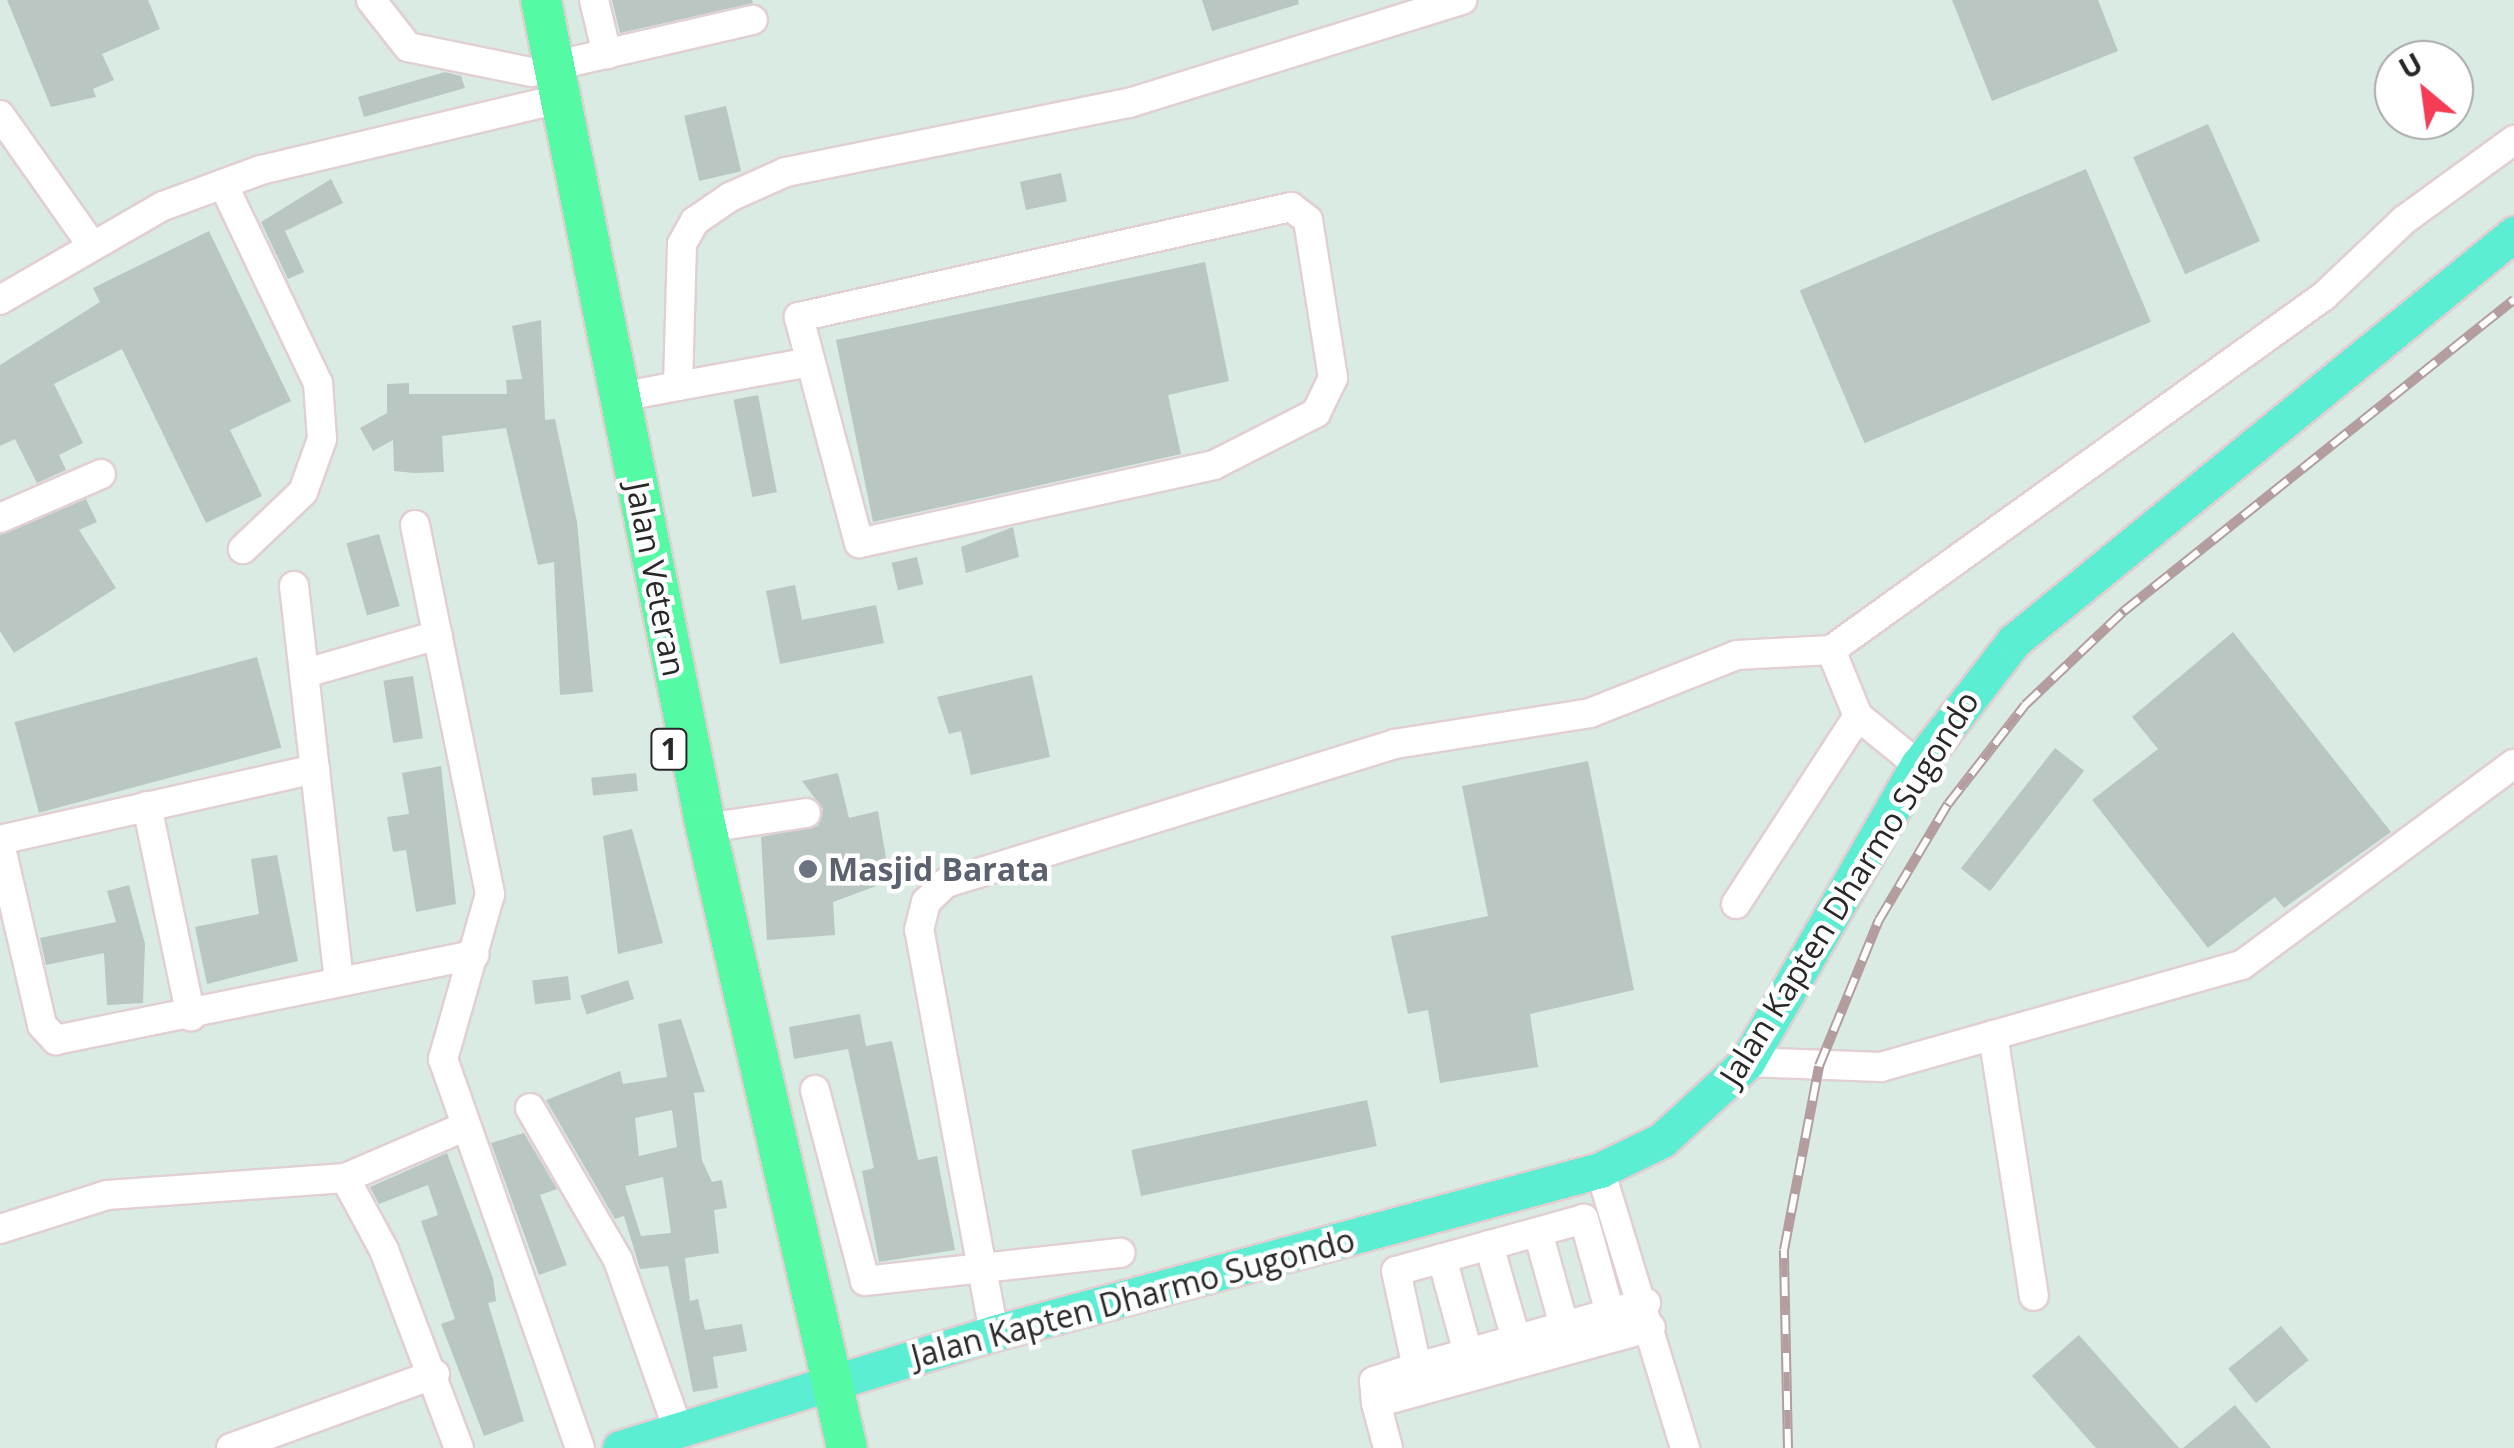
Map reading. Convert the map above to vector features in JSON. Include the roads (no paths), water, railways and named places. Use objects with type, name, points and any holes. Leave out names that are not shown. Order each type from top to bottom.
[{"type":"highway","name":"Jalan Veteran","points":[[516,0],[545,86],[620,398],[820,1387],[820,1448]]},
{"type":"highway","name":"Jalan Veteran","points":[[541,0],[545,86],[820,1387],[847,1448]]},
{"type":"main road","name":"Jalan Kapten Dharmo Sugondo","points":[[620,1448],[994,1333],[1600,1170],[1706,1108],[1747,1062],[1918,765],[2014,642],[2514,234]]},
{"type":"street","points":[[371,0],[408,48],[545,86]]},
{"type":"street","points":[[594,0],[607,54]]},
{"type":"street","points":[[678,386],[682,244],[695,221],[730,197],[786,172],[1129,104],[1448,2]]},
{"type":"street","points":[[0,300],[91,244],[223,184],[545,86],[607,54],[753,20]]},
{"type":"street","points":[[0,114],[91,244]]},
{"type":"street","points":[[994,1333],[919,930],[926,902],[946,883],[1395,744],[1590,713],[1737,655],[1831,650],[2324,296],[2404,220],[2514,140]]},
{"type":"street","points":[[223,184],[318,383],[322,439],[303,492],[243,549]]},
{"type":"street","points":[[1292,207],[1308,220],[1333,378],[1316,414],[1284,437],[1214,465],[871,545],[851,532],[805,363],[798,325],[806,313],[1292,207]]},
{"type":"street","points":[[620,398],[805,363]]},
{"type":"street","points":[[0,518],[101,474]]},
{"type":"street","points":[[415,525],[490,894],[443,1059],[464,1128],[580,1448]]},
{"type":"street","points":[[294,586],[339,981]]},
{"type":"street","points":[[306,673],[438,635]]},
{"type":"street","points":[[1831,650],[1858,716],[1918,765]]},
{"type":"street","points":[[1736,904],[1858,716]]},
{"type":"street","points":[[1747,1062],[1881,1068],[2242,965],[2514,764]]},
{"type":"street","points":[[315,769],[0,842],[42,1025],[56,1040],[191,1016],[339,981],[474,955]]},
{"type":"street","points":[[147,806],[191,1016]]},
{"type":"street","points":[[706,828],[806,813]]},
{"type":"street","points":[[1993,1036],[2034,1296]]},
{"type":"street","points":[[815,1090],[865,1282],[1120,1253]]},
{"type":"street","points":[[530,1108],[618,1260],[678,1429]]},
{"type":"street","points":[[0,1229],[107,1195],[345,1178],[464,1128]]},
{"type":"street","points":[[1600,1170],[1648,1315],[1685,1448]]},
{"type":"street","points":[[345,1178],[435,1374],[459,1448]]},
{"type":"street","points":[[1417,1367],[1396,1271],[1442,1258],[1584,1219],[1610,1313]]},
{"type":"street","points":[[1538,1232],[1564,1326]]},
{"type":"street","points":[[1490,1245],[1516,1340]]},
{"type":"street","points":[[1442,1258],[1468,1353]]},
{"type":"street","points":[[1388,1448],[1374,1381],[1610,1313],[1648,1315]]},
{"type":"street","points":[[1376,1402],[1648,1315]]},
{"type":"street","points":[[231,1448],[435,1374]]},
{"type":"railway","points":[[1788,1448],[1784,1250],[1819,1066],[1879,920],[1948,804],[2025,705],[2124,611],[2514,300]]},
{"type":"place","name":"Masjid Barata","points":[[808,869]]}]
